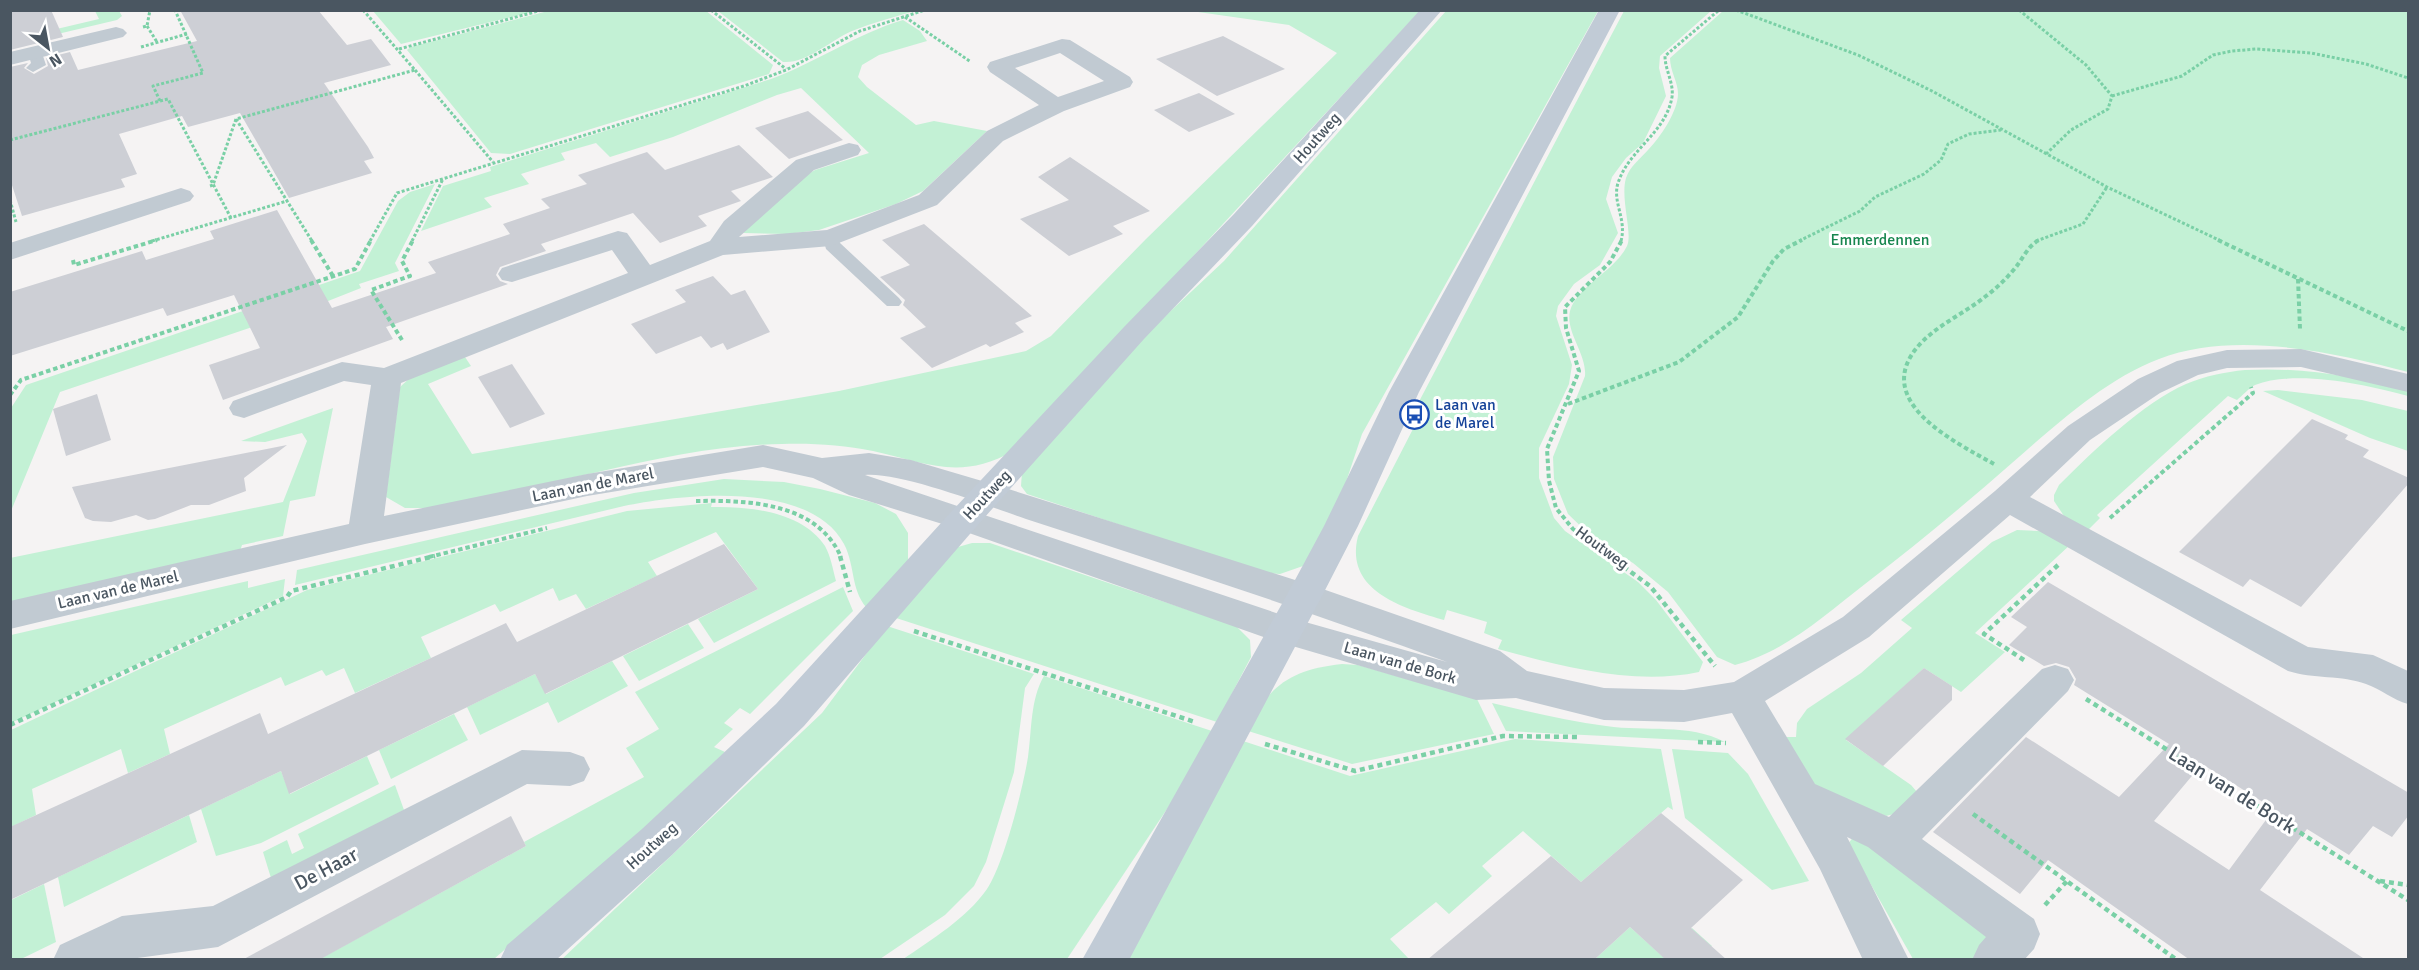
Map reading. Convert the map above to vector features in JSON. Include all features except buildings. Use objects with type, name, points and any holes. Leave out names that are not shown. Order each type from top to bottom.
[{"type":"street","name":"Houtweg","points":[[523,960],[657,842],[790,715],[976,506],[1134,333],[1243,220],[1432,10]]},
{"type":"street","points":[[1105,960],[1341,526],[1404,392],[1610,10]]},
{"type":"street","points":[[10,59],[34,61],[116,33]]},
{"type":"street","points":[[244,408],[342,371],[394,375],[719,247],[831,238],[928,200],[994,136],[1056,106],[1122,82],[1062,45],[998,67]]},
{"type":"street","points":[[998,67],[1056,106]]},
{"type":"street","points":[[719,247],[733,227],[805,165],[849,150]]},
{"type":"street","points":[[10,252],[181,196]]},
{"type":"street","points":[[512,274],[618,239],[634,264],[646,277]]},
{"type":"street","name":"Laan van de Bork","points":[[1294,613],[1476,685],[1516,683],[1604,704],[1684,706],[1742,696],[1856,627],[2007,499],[2079,433],[2149,386],[2188,369],[2228,359],[2301,358],[2409,383]]},
{"type":"street","points":[[365,532],[394,375]]},
{"type":"street","name":"Laan van de Marel","points":[[10,615],[365,532],[587,485],[763,456],[822,469],[869,464],[911,471],[976,506],[1294,613]]},
{"type":"street","points":[[2007,499],[2301,661],[2373,670],[2409,688]]},
{"type":"street","points":[[1892,841],[2055,680]]},
{"type":"street","points":[[1742,696],[1835,856],[1886,960]]},
{"type":"street","name":"De Haar","points":[[76,960],[122,937],[218,926],[522,767],[570,770]]},
{"type":"street","points":[[1800,796],[1883,834],[2018,933],[1995,960]]},
{"type":"lane","points":[[831,238],[832,245],[893,302]]},
{"type":"path","points":[[160,101],[153,86],[203,73],[175,10]]},
{"type":"path","points":[[363,10],[399,49],[494,162]]},
{"type":"path","points":[[399,49],[542,10]]},
{"type":"path","points":[[711,10],[786,70]]},
{"type":"path","points":[[10,395],[21,380],[355,268],[397,193],[744,86],[786,70],[860,31],[925,10]]},
{"type":"path","name":"Houtweg","points":[[1719,10],[1665,56],[1664,69],[1673,93],[1671,101],[1656,134],[1624,168],[1618,184],[1615,201],[1624,226],[1620,247],[1605,268],[1579,290],[1565,307],[1566,328],[1579,371],[1568,404],[1547,449],[1549,481],[1557,508],[1573,529],[1650,586],[1742,696]]},
{"type":"path","points":[[1736,10],[1858,55],[1932,91],[2107,187],[2409,331]]},
{"type":"path","points":[[2019,10],[2086,64],[2112,96]]},
{"type":"path","points":[[904,17],[976,65],[984,69],[998,67]]},
{"type":"path","points":[[147,26],[158,42]]},
{"type":"path","points":[[2112,96],[2127,94],[2151,83],[2182,75],[2217,54],[2253,50],[2277,50],[2358,61],[2382,66],[2409,78]]},
{"type":"path","points":[[236,119],[415,70]]},
{"type":"path","points":[[2046,154],[2071,130],[2108,109],[2112,96]]},
{"type":"path","points":[[10,140],[168,99],[231,218]]},
{"type":"path","points":[[213,185],[236,119]]},
{"type":"path","points":[[236,119],[333,276]]},
{"type":"path","points":[[1568,404],[1679,362],[1738,317],[1773,261],[1784,249],[1860,211],[1875,196],[1924,174],[1941,160],[1948,144],[1969,134],[2002,130]]},
{"type":"path","points":[[394,375],[385,346],[403,340],[371,290],[410,276],[402,261],[443,178]]},
{"type":"path","points":[[181,196],[213,185]]},
{"type":"path","points":[[2007,499],[1996,464],[1934,426],[1915,408],[1904,390],[1903,370],[1909,356],[1933,333],[1964,309],[1994,291],[2031,244],[2081,225],[2098,207],[2099,195],[2107,187]]},
{"type":"path","points":[[72,254],[74,265],[287,201]]},
{"type":"path","points":[[2298,279],[2301,358]]},
{"type":"path","name":"Laan van de Bork","points":[[2243,359],[2253,393],[1984,634],[2409,900]]},
{"type":"path","points":[[1942,792],[2177,960]]},
{"type":"path","points":[[2378,881],[2409,885]]},
{"type":"green space","points":[[705,10],[773,65],[769,74],[510,154],[491,153],[407,50],[411,47],[548,11]]},
{"type":"green space","points":[[95,11],[119,11],[122,16],[117,20],[11,45],[10,40],[99,19]]},
{"type":"green space","points":[[373,11],[536,11],[401,44]]},
{"type":"green space","points":[[718,11],[915,11],[852,31],[801,59],[783,62]]},
{"type":"green space","points":[[1191,11],[1420,11],[1013,451],[977,465],[943,467],[873,451],[839,446],[759,445],[667,457],[433,508],[405,508],[386,497],[400,387],[412,376],[463,354],[471,366],[428,384],[472,454],[839,391],[1026,351],[1051,336],[1146,239],[1337,53],[1289,25]]},
{"type":"green space","points":[[1446,11],[1598,11],[1362,434],[1339,503],[1303,566],[1280,574],[1265,573],[1027,494],[1021,486],[1022,472],[1145,335],[1224,261]]},
{"type":"green space","points":[[1624,11],[1711,11],[1660,56],[1659,68],[1666,96],[1643,143],[1626,158],[1612,177],[1606,199],[1618,233],[1600,265],[1574,284],[1558,306],[1556,316],[1572,365],[1569,384],[1539,448],[1539,478],[1554,518],[1565,531],[1638,582],[1656,600],[1703,662],[1699,672],[1674,676],[1648,677],[1597,672],[1546,662],[1498,649],[1502,640],[1484,633],[1487,622],[1447,610],[1444,620],[1411,610],[1380,594],[1368,584],[1360,571],[1356,555],[1358,536],[1414,427],[1422,428],[1428,419],[1413,413]]},
{"type":"green space","name":"Emmerdennen","points":[[1723,11],[2408,11],[2408,372],[2316,351],[2251,345],[2188,350],[2159,359],[2119,379],[2081,405],[1921,540],[1804,631],[1771,651],[1735,665],[1717,657],[1668,592],[1633,563],[1595,540],[1568,514],[1554,479],[1553,457],[1585,376],[1583,360],[1569,319],[1570,311],[1580,294],[1614,264],[1627,246],[1629,233],[1624,196],[1626,178],[1633,166],[1663,131],[1672,116],[1677,101],[1678,90],[1670,58]]},
{"type":"green space","points":[[903,20],[920,31],[927,41],[879,55],[862,65],[858,77],[867,87],[916,125],[934,121],[987,131],[923,191],[896,204],[819,230],[787,234],[744,233],[741,230],[799,179],[815,170],[869,153],[801,88],[777,95],[673,137],[610,157],[596,143],[561,153],[565,160],[521,174],[529,184],[484,198],[492,207],[421,231],[443,186],[491,171],[490,167],[771,79],[869,33]]},
{"type":"green space","points":[[435,184],[395,263],[399,271],[359,284],[361,288],[323,303],[60,392],[11,511],[11,408],[26,385],[360,271],[398,201],[410,192]]},
{"type":"green space","points":[[2245,370],[2287,370],[2328,374],[2408,391],[2408,396],[2332,380],[2291,378],[2255,385],[2237,400],[2228,396],[2097,515],[2100,518],[2087,531],[2064,516],[2054,501],[2059,485],[2136,415],[2186,384],[2215,375]]},
{"type":"green space","points":[[2278,390],[2362,400],[2408,411],[2408,451],[2370,438],[2263,391]]},
{"type":"green space","points":[[333,408],[315,496],[290,501],[283,536],[242,545],[240,551],[11,603],[10,558],[283,502],[307,441],[302,433],[265,442],[241,441]]},
{"type":"green space","points":[[724,479],[784,482],[875,503],[896,514],[908,533],[908,562],[870,611],[859,596],[844,544],[827,524],[803,509],[775,501],[710,496],[624,506],[295,585],[297,570],[634,493]]},
{"type":"green space","points":[[712,503],[711,507],[741,508],[773,513],[803,525],[825,546],[836,581],[714,643],[698,619],[758,589],[716,532],[648,562],[657,576],[586,609],[576,594],[559,601],[553,588],[500,612],[495,604],[421,637],[431,658],[355,693],[344,668],[326,676],[322,670],[285,686],[281,677],[164,729],[170,754],[128,773],[121,749],[32,789],[36,815],[11,827],[11,730],[307,590],[627,511]]},
{"type":"green space","points":[[2017,530],[2040,531],[2071,544],[1975,633],[2005,652],[1961,692],[1924,668],[1846,740],[1911,785],[1917,792],[1894,814],[1886,816],[1819,788],[1813,783],[1783,737],[1796,737],[1797,723],[1807,709],[1861,673],[1912,628],[1901,620],[1992,542]]},
{"type":"green space","points":[[972,543],[990,543],[1236,626],[1250,640],[1251,657],[1217,722],[893,617],[958,547]]},
{"type":"green space","points":[[285,579],[283,596],[11,723],[11,635],[248,581],[248,588]]},
{"type":"green space","points":[[843,587],[853,611],[750,714],[740,708],[724,723],[733,729],[714,747],[725,752],[643,829],[494,959],[318,960],[526,846],[524,842],[644,777],[626,748],[659,729],[635,692]]},
{"type":"green space","points":[[688,624],[704,648],[639,681],[623,656]]},
{"type":"green space","points":[[887,626],[1034,674],[1025,688],[1014,772],[986,862],[974,886],[945,915],[880,959],[561,960],[822,713]]},
{"type":"green space","points":[[612,661],[628,686],[558,723],[548,702],[480,735],[467,707],[535,674],[546,694]]},
{"type":"green space","points":[[1342,664],[1358,665],[1477,699],[1494,734],[1352,764],[1245,730],[1254,714],[1283,682],[1308,671]]},
{"type":"green space","points":[[1044,676],[1212,731],[1183,785],[1067,959],[902,960],[969,910],[987,889],[993,877],[1006,844],[1022,787],[1034,705]]},
{"type":"green space","points":[[1492,703],[1606,726],[1697,732],[1725,742],[1506,731]]},
{"type":"green space","points":[[454,714],[468,740],[391,779],[379,750]]},
{"type":"green space","points":[[1515,739],[1661,749],[1673,810],[1668,807],[1581,882],[1523,831],[1482,866],[1492,876],[1449,914],[1436,902],[1390,939],[1409,959],[1126,960],[1240,740],[1350,776]]},
{"type":"green space","points":[[1672,749],[1728,753],[1748,774],[1809,881],[1772,890],[1685,818]]},
{"type":"green space","points":[[367,756],[379,784],[261,843],[216,856],[201,809],[281,771],[290,794]]},
{"type":"green space","points":[[395,785],[404,810],[271,878],[263,852],[287,840],[292,854],[304,848],[298,834]]},
{"type":"green space","points":[[189,815],[197,842],[64,907],[58,877]]},
{"type":"green space","points":[[1854,836],[1991,934],[1976,959],[1913,959],[1848,844]]},
{"type":"green space","points":[[44,884],[56,942],[21,959],[11,960],[11,900]]},
{"type":"green space","points":[[1630,927],[1662,956],[1692,928],[1712,946],[1698,959],[1594,960]]},
{"type":"place","name":"Laan van de Marel","points":[[1414,414]]}]
